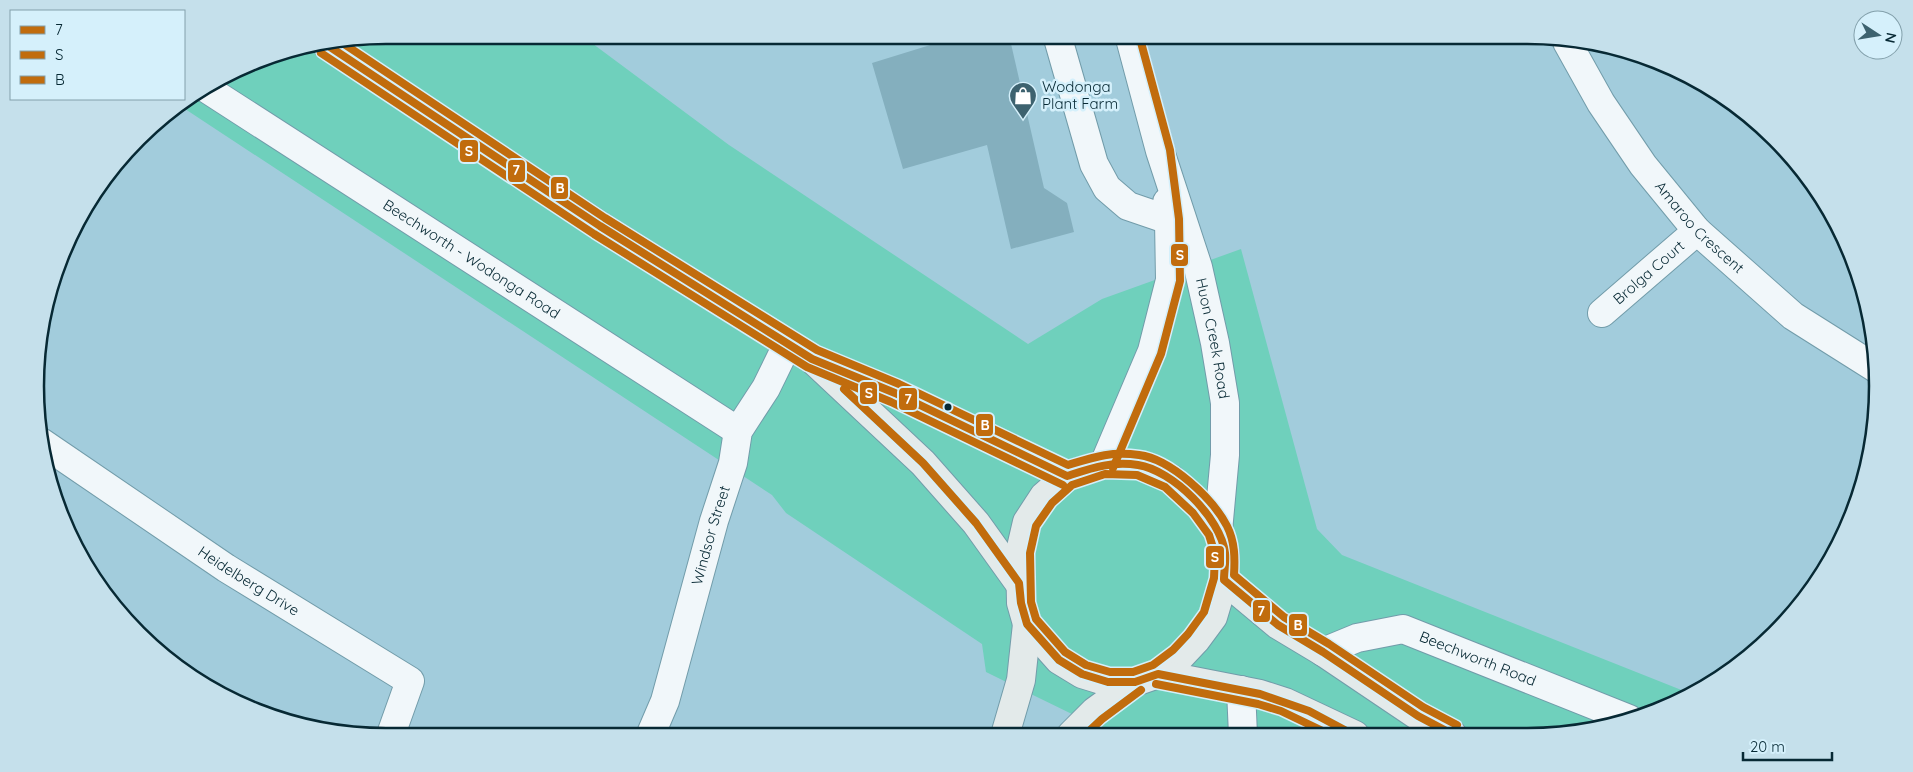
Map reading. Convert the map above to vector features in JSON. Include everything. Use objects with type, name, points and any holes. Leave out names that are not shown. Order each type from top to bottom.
[{"type":"main road","points":[[332,48],[600,226],[812,359],[923,463],[976,523],[1020,583]]},
{"type":"main road","points":[[812,359],[896,393],[1067,476]]},
{"type":"main road","points":[[1007,728],[1021,680],[1027,624],[1021,603],[1020,552],[1027,522],[1044,496],[1067,476],[1104,464],[1138,465],[1170,478],[1201,506],[1218,531],[1225,553],[1224,580],[1212,617],[1185,652],[1095,711],[1078,728]]},
{"type":"main road","points":[[1224,580],[1278,625],[1323,652],[1418,716],[1441,728]]},
{"type":"main road","points":[[1027,624],[1059,660],[1082,674],[1108,682],[1147,678],[1241,690],[1286,702],[1342,728]]},
{"type":"street","points":[[1060,44],[1094,164],[1107,188],[1128,206],[1169,220]]},
{"type":"street","name":"Huon Creek Road","points":[[1131,44],[1160,151],[1198,267],[1215,343],[1225,403],[1225,455],[1218,531]]},
{"type":"street","name":"Amaroo Crescent","points":[[1570,47],[1602,103],[1643,165],[1697,231],[1793,316],[1869,364]]},
{"type":"street","name":"Beechworth - Wodonga Road","points":[[212,92],[738,431]]},
{"type":"street","name":"Huon Creek Road","points":[[1104,464],[1152,351],[1170,280],[1169,220],[1160,151]]},
{"type":"street","name":"Brolga Court","points":[[1602,313],[1697,231]]},
{"type":"street","name":"Windsor Street","points":[[653,728],[665,701],[714,521],[733,464],[738,431],[766,388],[788,343]]},
{"type":"street","name":"Heidelberg Drive","points":[[49,448],[226,568],[410,680],[393,728]]},
{"type":"street","name":"Beechworth Road","points":[[1323,652],[1357,638],[1403,629],[1620,716]]},
{"type":"street","points":[[1241,690],[1243,728]]},
{"type":"green space","points":[[364,44],[593,44],[729,145],[1028,344],[1102,299],[1241,249],[1317,529],[1342,555],[1683,690],[1658,702],[1616,717],[1549,728],[1101,728],[986,672],[982,644],[786,513],[772,495],[185,109],[215,90],[255,70],[297,55],[319,50]]},
{"type":"building","points":[[934,44],[1011,44],[1044,188],[1067,203],[1074,232],[1011,249],[987,145],[903,169],[872,63]]},
{"type":"transit line","name":"S","points":[[1113,468],[1161,354],[1180,281],[1179,219],[1170,150],[1141,44]]},
{"type":"transit line","name":"B","points":[[347,46],[605,218],[817,350],[899,384],[1068,465],[1111,454],[1139,455],[1164,464],[1190,482],[1221,515],[1230,532],[1233,544],[1234,575],[1284,617],[1329,644],[1423,707],[1457,725]]},
{"type":"transit line","name":"7","points":[[332,48],[600,226],[812,359],[895,393],[1067,476],[1093,468],[1119,464],[1138,465],[1165,476],[1193,498],[1205,511],[1222,539],[1225,553],[1224,580],[1278,625],[1323,652],[1418,716],[1441,728]]},
{"type":"transit line","name":"S","points":[[321,53],[594,234],[807,367],[891,402],[1063,485]]},
{"type":"transit line","name":"7","points":[[844,389],[923,463],[976,523],[1019,583],[1021,603],[1027,624],[1059,660],[1082,674],[1108,682],[1135,682],[1158,674],[1260,694],[1309,711],[1341,728]]},
{"type":"transit line","name":"S","points":[[1105,474],[1137,475],[1165,487],[1193,513],[1209,535],[1215,554],[1214,578],[1204,612],[1188,634],[1173,650],[1153,665],[1133,672],[1110,672],[1086,665],[1065,652],[1036,619],[1031,602],[1030,553],[1036,526],[1052,503],[1072,485],[1105,474]]},
{"type":"transit line","name":"S","points":[[1156,684],[1258,704],[1281,711],[1316,728]]},
{"type":"transit line","name":"S","points":[[1092,728],[1141,690]]},
{"type":"place","name":"Wodonga Plant Farm","points":[[1023,120]]}]
